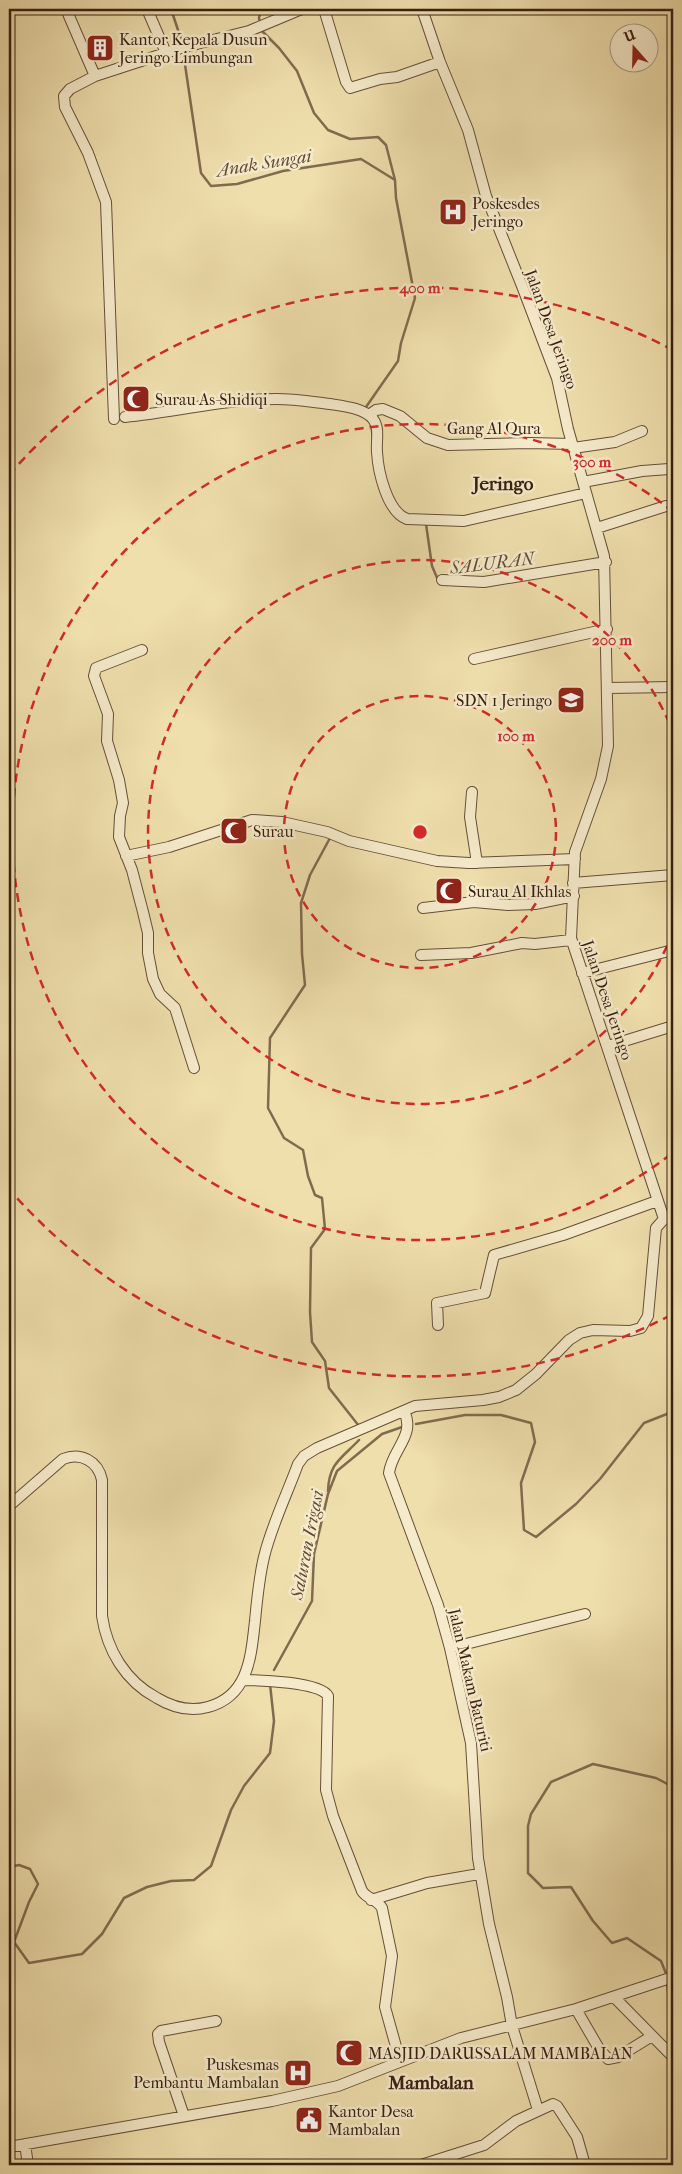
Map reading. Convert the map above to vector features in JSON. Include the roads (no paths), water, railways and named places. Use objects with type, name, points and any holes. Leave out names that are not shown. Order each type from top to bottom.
[{"type":"street","points":[[66,9],[95,76]]},
{"type":"street","points":[[147,9],[166,53]]},
{"type":"street","points":[[114,419],[106,202],[88,153],[65,107],[64,96],[70,89],[95,76],[166,53],[249,31],[302,9]]},
{"type":"street","points":[[324,9],[346,82],[350,88],[380,79],[397,77],[440,62]]},
{"type":"street","name":"Jalan Desa Jeringo","points":[[422,9],[440,62],[470,137],[486,196],[557,378],[573,446],[606,562],[609,734],[601,779],[578,843],[575,858],[571,940],[608,1046],[657,1201],[668,1218]]},
{"type":"street","points":[[125,417],[182,408],[278,399],[339,406],[368,415],[373,419],[377,428],[378,462],[383,483],[394,509],[404,519],[464,520],[586,494]]},
{"type":"street","name":"Gang Al Qura","points":[[368,415],[378,409],[383,409],[400,416],[428,438],[448,446],[528,442],[573,446]]},
{"type":"street","points":[[573,446],[615,442],[642,431]]},
{"type":"street","points":[[583,482],[601,477],[670,469]]},
{"type":"street","points":[[596,528],[651,510],[673,506]]},
{"type":"street","points":[[442,580],[484,582],[606,562]]},
{"type":"street","points":[[474,658],[607,629]]},
{"type":"street","points":[[142,650],[96,668],[94,676],[108,714],[107,741],[119,780],[123,803],[119,837],[137,886],[148,933],[148,953],[153,979],[160,994],[175,1008],[194,1068]]},
{"type":"street","points":[[608,688],[673,687]]},
{"type":"street","points":[[472,792],[470,817],[476,863]]},
{"type":"street","points":[[126,856],[169,847],[252,820],[282,822],[327,832],[349,841],[420,859],[476,863],[575,858]]},
{"type":"street","points":[[573,883],[673,875]]},
{"type":"street","points":[[423,908],[474,902],[508,905],[535,904],[574,896]]},
{"type":"street","points":[[421,955],[471,953],[522,943],[535,944],[571,940]]},
{"type":"street","points":[[582,972],[673,950]]},
{"type":"street","points":[[608,1046],[673,1026]]},
{"type":"street","points":[[438,1324],[437,1303],[485,1293],[494,1255],[563,1235],[657,1201]]},
{"type":"street","points":[[9,1506],[59,1461],[76,1456],[90,1460],[96,1467],[102,1480],[102,1616],[110,1645],[119,1663],[132,1679],[148,1692],[165,1702],[182,1708],[205,1708],[219,1703],[232,1694],[243,1680],[250,1662],[259,1582],[265,1553],[301,1460],[312,1450],[404,1411],[424,1405],[499,1397],[525,1385],[569,1340],[580,1333],[593,1330],[630,1331],[641,1328],[648,1316],[655,1231],[668,1218]]},
{"type":"street","name":"Jalan Makam Baturiti","points":[[404,1411],[409,1428],[389,1473],[438,1605],[450,1648],[474,1762],[480,1874],[512,2026],[538,2110]]},
{"type":"street","points":[[450,1648],[585,1614]]},
{"type":"street","points":[[243,1680],[285,1683],[321,1690],[327,1693],[329,1700],[325,1781],[328,1799],[362,1891],[382,1908],[392,1956],[385,2007],[400,2061]]},
{"type":"street","points":[[372,1900],[426,1883],[480,1874]]},
{"type":"street","points":[[9,2147],[338,2086],[461,2038],[576,2009],[673,1977]]},
{"type":"street","points":[[614,1997],[673,2057]]},
{"type":"street","points":[[576,2009],[598,2047],[608,2060],[619,2057],[652,2036]]},
{"type":"street","points":[[184,2116],[158,2042],[158,2034],[216,2021]]},
{"type":"street","points":[[421,2165],[484,2145],[509,2125],[551,2104],[557,2106],[577,2138],[585,2165]]},
{"type":"street","points":[[25,2144],[28,2165]]},
{"type":"waterway","name":"Anak Sungai","points":[[171,9],[183,45]]},
{"type":"waterway","points":[[260,24],[261,9]]},
{"type":"waterway","points":[[261,30],[279,48],[297,71],[314,113],[328,130],[350,139],[378,137],[386,145],[395,180],[396,198],[415,298],[401,343],[398,361],[366,407]]},
{"type":"waterway","name":"Anak Sungai","points":[[183,51],[201,173],[211,186],[237,184],[283,171],[361,159],[395,180]]},
{"type":"waterway","name":"SALURAN","points":[[426,524],[432,566],[438,580]]},
{"type":"waterway","points":[[330,838],[310,875],[301,903],[305,985],[270,1038],[268,1108],[284,1138],[303,1150],[308,1176],[315,1195],[322,1198],[325,1229],[311,1248],[310,1312],[312,1342],[325,1361],[329,1388],[359,1426]]},
{"type":"waterway","name":"Saluran Irigasi","points":[[416,1424],[465,1415],[501,1415],[531,1423],[535,1442],[521,1483],[524,1530],[536,1537],[576,1504],[600,1479],[644,1423],[673,1413]]},
{"type":"waterway","name":"Saluran Irigasi","points":[[274,1670],[312,1601],[314,1554],[328,1494],[337,1471],[382,1434],[405,1426]]},
{"type":"waterway","points":[[328,1491],[331,1474],[337,1462],[359,1440]]},
{"type":"waterway","name":"Saluran Irigasi","points":[[9,1867],[19,1865],[30,1869],[38,1884],[14,1942],[29,1963],[82,1954],[102,1934],[124,1898],[147,1887],[171,1881],[194,1880],[211,1866],[231,1810],[244,1786],[270,1753],[274,1721],[270,1684]]},
{"type":"waterway","name":"Saluran Irigasi","points":[[667,1976],[661,1961],[627,1938],[612,1943],[593,1921],[571,1887],[543,1888],[528,1873],[528,1826],[531,1814],[551,1782],[593,1764],[656,1778],[673,1787]]},
{"type":"waterway","name":"Saluran Irigasi","points":[[667,1982],[669,1998],[673,2008]]},
{"type":"place","name":"Kantor Kepala Dusun Jeringo Limbungan","points":[[100,48]]},
{"type":"place","name":"Poskesdes Jeringo","points":[[453,212]]},
{"type":"place","name":"Surau As-Shidiqi","points":[[136,399]]},
{"type":"place","name":"SDN 1 Jeringo","points":[[571,700]]},
{"type":"place","name":"Surau","points":[[234,831]]},
{"type":"place","name":"Surau Al Ikhlas","points":[[449,891]]},
{"type":"place","name":"MASJID DARUSSALAM MAMBALAN","points":[[349,2053]]},
{"type":"place","name":"Puskesmas Pembantu Mambalan","points":[[298,2073]]},
{"type":"place","name":"Kantor Desa Mambalan","points":[[309,2120]]},
{"type":"district","name":"Jeringo","points":[[503,483]]},
{"type":"district","name":"Mambalan","points":[[431,2082]]}]
